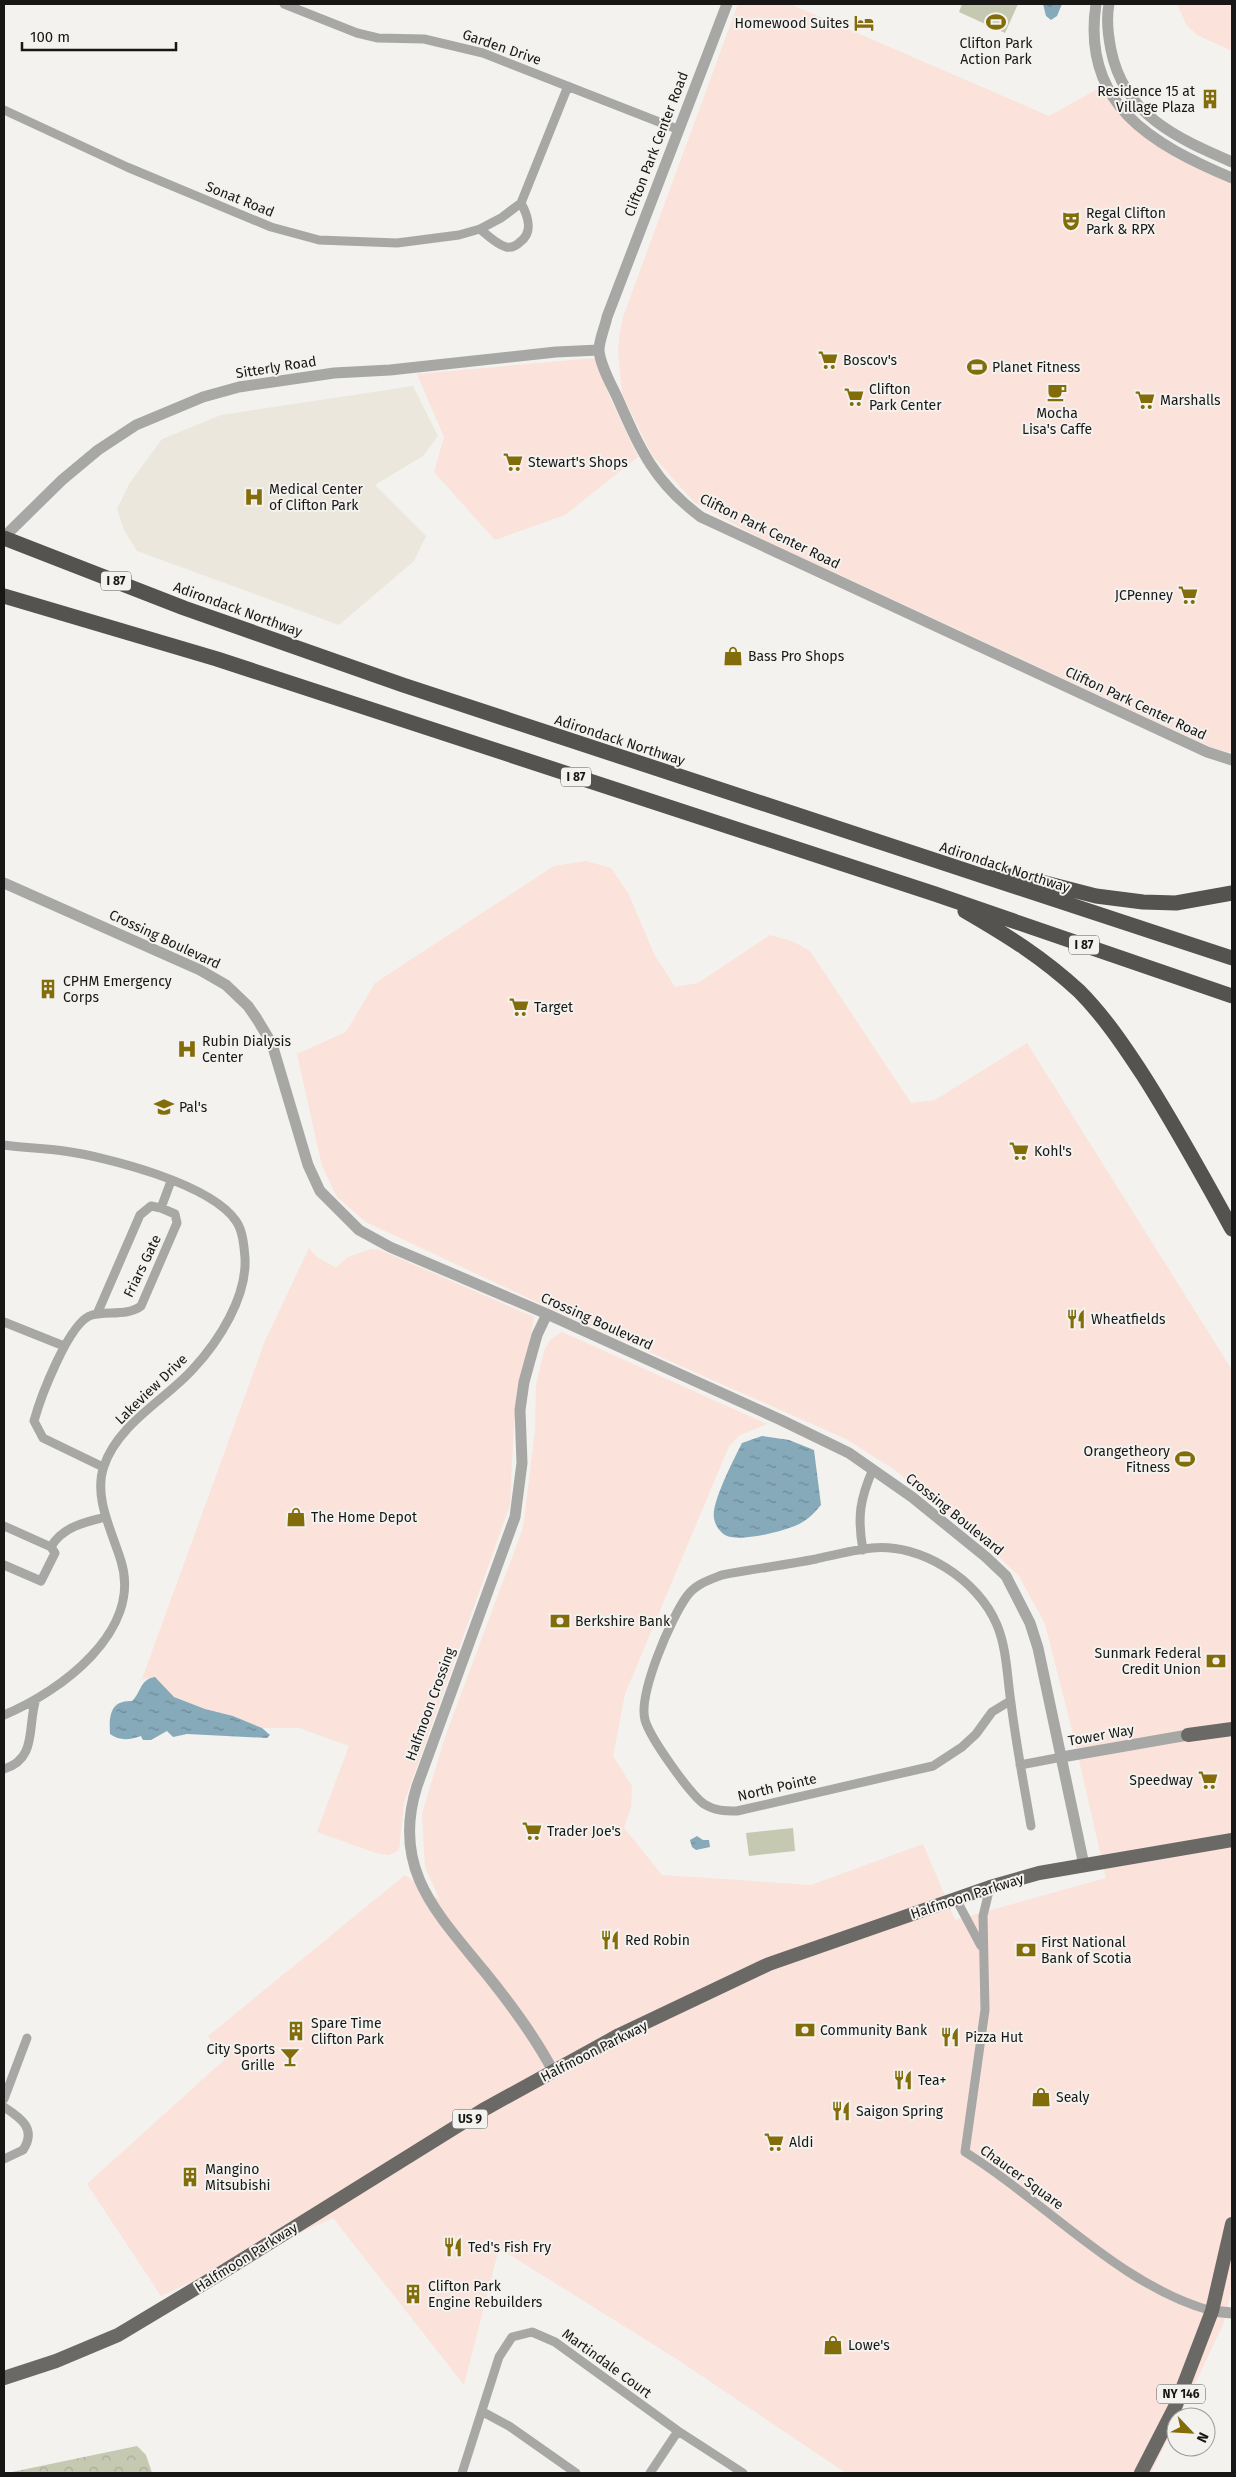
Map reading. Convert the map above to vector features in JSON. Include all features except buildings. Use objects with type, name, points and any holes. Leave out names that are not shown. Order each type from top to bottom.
[{"type":"highway","name":"Adirondack Northway","points":[[4,537],[184,608],[403,685],[969,873],[1232,958]]},
{"type":"highway","name":"I 87","points":[[4,596],[218,659],[935,894],[1232,996]]},
{"type":"highway","points":[[969,873],[1022,877],[1096,896],[1143,902],[1176,903],[1232,893]]},
{"type":"highway","points":[[935,894],[1028,948],[1080,993],[1118,1037],[1178,1133],[1232,1229]]},
{"type":"main road","points":[[1188,1735],[1232,1729]]},
{"type":"main road","name":"Halfmoon Parkway","points":[[4,2378],[56,2361],[118,2335],[484,2110],[620,2035],[769,1964],[990,1887],[1084,1865],[1232,1840]]},
{"type":"main road","name":"NY 146","points":[[1141,2473],[1176,2405],[1212,2311],[1232,2224]]},
{"type":"street","name":"Garden Drive","points":[[284,4],[357,33],[378,38],[424,39],[463,47],[677,129]]},
{"type":"street","name":"Clifton Park Center Road","points":[[727,4],[677,129],[607,317],[599,350],[608,378],[640,450],[652,468],[678,500],[701,517],[1207,752],[1232,760]]},
{"type":"street","points":[[1096,4],[1093,21],[1097,55],[1104,78],[1115,101],[1137,126],[1164,146],[1232,178]]},
{"type":"street","points":[[1109,4],[1108,34],[1114,62],[1124,86],[1139,107],[1178,137],[1232,162]]},
{"type":"street","points":[[480,229],[507,247],[517,245],[527,234],[529,226],[527,215],[521,203],[568,86]]},
{"type":"street","name":"Sonat Road","points":[[4,110],[127,167],[293,234],[329,241],[397,243],[459,235],[480,229],[501,218],[521,203]]},
{"type":"street","name":"Sitterly Road","points":[[4,537],[88,458],[136,425],[203,397],[239,388],[334,373],[390,370],[556,352],[599,350]]},
{"type":"street","name":"Crossing Boulevard","points":[[4,882],[200,970],[226,986],[248,1006],[272,1044],[308,1165],[320,1191],[359,1230],[390,1247],[547,1314],[781,1420],[848,1453],[873,1468],[920,1503],[986,1557],[1006,1576],[1030,1623],[1038,1648],[1084,1865]]},
{"type":"street","name":"Lakeview Drive","points":[[4,1145],[88,1155],[113,1161],[210,1197],[223,1206],[237,1222],[244,1244],[246,1270],[232,1312],[199,1363],[134,1422],[108,1455],[103,1467],[101,1495],[124,1576],[121,1610],[104,1642],[89,1658],[36,1699],[4,1715]]},
{"type":"street","points":[[161,1208],[171,1181]]},
{"type":"street","name":"Friars Gate","points":[[97,1314],[140,1215],[151,1206],[175,1214],[177,1223],[141,1306],[134,1310],[97,1314],[82,1319],[64,1346],[37,1412],[35,1425],[39,1435],[103,1467]]},
{"type":"street","name":"Halfmoon Crossing","points":[[547,1314],[537,1336],[524,1382],[520,1410],[522,1464],[515,1517],[417,1786],[410,1809],[409,1829],[416,1872],[427,1898],[509,2002],[540,2045],[553,2071]]},
{"type":"street","points":[[4,1322],[64,1346]]},
{"type":"street","points":[[863,1550],[859,1514],[873,1468]]},
{"type":"street","points":[[50,1547],[57,1537],[64,1532],[106,1517]]},
{"type":"street","points":[[4,1526],[50,1547],[55,1553],[42,1580],[36,1580],[4,1565]]},
{"type":"street","name":"North Pointe","points":[[1010,1701],[992,1712],[976,1734],[948,1758],[916,1772],[737,1811],[720,1811],[704,1804],[694,1795],[668,1760],[645,1721],[644,1706],[651,1675],[667,1633],[688,1596],[699,1584],[722,1575],[863,1550],[898,1548],[916,1553],[943,1566],[974,1590],[986,1605],[996,1624],[1007,1668],[1010,1701],[1031,1826]]},
{"type":"street","points":[[4,1769],[20,1760],[29,1748],[30,1720],[36,1699]]},
{"type":"street","name":"Tower Way","points":[[1020,1765],[1188,1735]]},
{"type":"street","name":"Chaucer Square","points":[[990,1887],[982,1916],[986,2010],[965,2152],[1127,2270],[1176,2300],[1212,2311]]},
{"type":"street","name":"Chaucer Square","points":[[956,1899],[983,1951]]},
{"type":"street","points":[[4,2099],[27,2038]]},
{"type":"street","points":[[4,2107],[22,2119],[29,2136],[23,2150],[4,2159]]},
{"type":"street","points":[[1212,2311],[1232,2313]]},
{"type":"street","name":"Martindale Court","points":[[462,2473],[483,2412],[498,2357],[512,2337],[532,2332],[555,2342],[678,2431],[743,2473]]},
{"type":"street","points":[[483,2412],[509,2426],[576,2473]]},
{"type":"street","points":[[650,2473],[678,2431]]},
{"type":"shaded area","name":"Clifton Park Center","points":[[738,4],[790,4],[1049,116],[1103,86],[1130,125],[1176,158],[1232,183],[1232,753],[1211,747],[758,537],[694,502],[652,455],[622,394],[618,351],[620,332],[623,317]]},
{"type":"shaded area","points":[[1177,4],[1232,4],[1232,51],[1197,35],[1186,24]]},
{"type":"shaded area","points":[[595,358],[610,398],[638,457],[565,515],[495,540],[434,472],[444,437],[417,374]]},
{"type":"shaded area","name":"Medical Center of Clifton Park","points":[[413,386],[438,436],[423,456],[375,485],[426,536],[414,561],[339,625],[137,551],[124,530],[117,509],[129,484],[162,439],[221,415]]},
{"type":"shaded area","points":[[586,861],[611,868],[628,893],[654,954],[675,987],[698,983],[770,935],[794,942],[810,951],[911,1103],[935,1100],[1027,1043],[1232,1370],[1232,2290],[1223,2325],[1184,2407],[1166,2407],[1166,2442],[1151,2473],[846,2473],[675,2358],[499,2248],[464,2385],[333,2218],[161,2296],[87,2184],[224,2060],[208,2036],[405,1875],[440,1900],[425,1867],[422,1814],[445,1737],[523,1528],[535,1431],[536,1385],[544,1351],[550,1340],[562,1332],[767,1424],[740,1435],[729,1446],[625,1694],[613,1756],[632,1786],[631,1807],[624,1828],[662,1875],[811,1885],[923,1844],[955,1920],[1106,1878],[1073,1734],[1045,1624],[1019,1576],[999,1557],[895,1470],[846,1439],[543,1305],[366,1222],[337,1197],[322,1166],[297,1054],[346,1032],[375,983],[554,866]]},
{"type":"shaded area","points":[[309,1248],[317,1257],[336,1268],[348,1257],[371,1249],[380,1250],[534,1317],[514,1422],[510,1505],[404,1803],[399,1850],[389,1855],[376,1853],[317,1832],[349,1746],[299,1728],[262,1728],[233,1716],[205,1709],[174,1697],[155,1677],[142,1679],[265,1341]]},
{"type":"green space","name":"Clifton Park Action Park","points":[[962,4],[1018,4],[1005,33],[959,12]]},
{"type":"green space","points":[[793,1828],[795,1851],[749,1856],[746,1833]]},
{"type":"green space","points":[[137,2446],[146,2455],[152,2473],[7,2473]]},
{"type":"water","points":[[1043,4],[1062,4],[1057,16],[1051,20],[1046,16]]},
{"type":"water","points":[[762,1436],[789,1440],[814,1450],[821,1505],[804,1521],[786,1529],[753,1537],[727,1536],[722,1533],[715,1523],[714,1511],[716,1502],[742,1443]]},
{"type":"water","points":[[155,1677],[174,1697],[205,1709],[233,1716],[262,1728],[270,1735],[267,1738],[187,1734],[173,1737],[167,1731],[151,1740],[143,1740],[141,1736],[125,1739],[117,1738],[110,1734],[111,1715],[115,1706],[125,1701],[132,1701],[146,1680]]},
{"type":"water","points":[[697,1836],[703,1840],[709,1840],[710,1847],[696,1850],[692,1847],[690,1840]]},
{"type":"place","name":"Clifton Park Action Park","points":[[996,22]]},
{"type":"place","name":"Homewood Suites","points":[[864,23]]},
{"type":"place","name":"Residence 15 at Village Plaza","points":[[1210,99]]},
{"type":"place","name":"Regal Clifton Park & RPX","points":[[1071,221]]},
{"type":"place","name":"Boscov's","points":[[828,360]]},
{"type":"place","name":"Planet Fitness","points":[[977,367]]},
{"type":"place","name":"Mocha Lisa's Caffe","points":[[1057,392]]},
{"type":"place","name":"Clifton Park Center","points":[[854,397]]},
{"type":"place","name":"Marshalls","points":[[1145,400]]},
{"type":"place","name":"Stewart's Shops","points":[[513,462]]},
{"type":"place","name":"Medical Center of Clifton Park","points":[[254,497]]},
{"type":"place","name":"JCPenney","points":[[1188,595]]},
{"type":"place","name":"Bass Pro Shops","points":[[733,656]]},
{"type":"place","name":"CPHM Emergency Corps","points":[[48,989]]},
{"type":"place","name":"Target","points":[[519,1007]]},
{"type":"place","name":"Rubin Dialysis Center","points":[[187,1049]]},
{"type":"place","name":"Pal's","points":[[164,1107]]},
{"type":"place","name":"Kohl's","points":[[1019,1151]]},
{"type":"place","name":"Wheatfields","points":[[1076,1319]]},
{"type":"place","name":"Orangetheory Fitness","points":[[1185,1459]]},
{"type":"place","name":"The Home Depot","points":[[296,1517]]},
{"type":"place","name":"Berkshire Bank","points":[[560,1621]]},
{"type":"place","name":"Sunmark Federal Credit Union","points":[[1216,1661]]},
{"type":"place","name":"Speedway","points":[[1208,1780]]},
{"type":"place","name":"Trader Joe's","points":[[532,1831]]},
{"type":"place","name":"Red Robin","points":[[610,1940]]},
{"type":"place","name":"First National Bank of Scotia","points":[[1026,1950]]},
{"type":"place","name":"Community Bank","points":[[805,2030]]},
{"type":"place","name":"Spare Time Clifton Park","points":[[296,2031]]},
{"type":"place","name":"Pizza Hut","points":[[950,2037]]},
{"type":"place","name":"City Sports Grille","points":[[290,2057]]},
{"type":"place","name":"Tea+","points":[[903,2080]]},
{"type":"place","name":"Sealy","points":[[1041,2097]]},
{"type":"place","name":"Saigon Spring","points":[[841,2111]]},
{"type":"place","name":"Aldi","points":[[774,2142]]},
{"type":"place","name":"Mangino Mitsubishi","points":[[190,2177]]},
{"type":"place","name":"Ted's Fish Fry","points":[[453,2247]]},
{"type":"place","name":"Clifton Park Engine Rebuilders","points":[[413,2294]]},
{"type":"place","name":"Lowe's","points":[[833,2345]]}]
